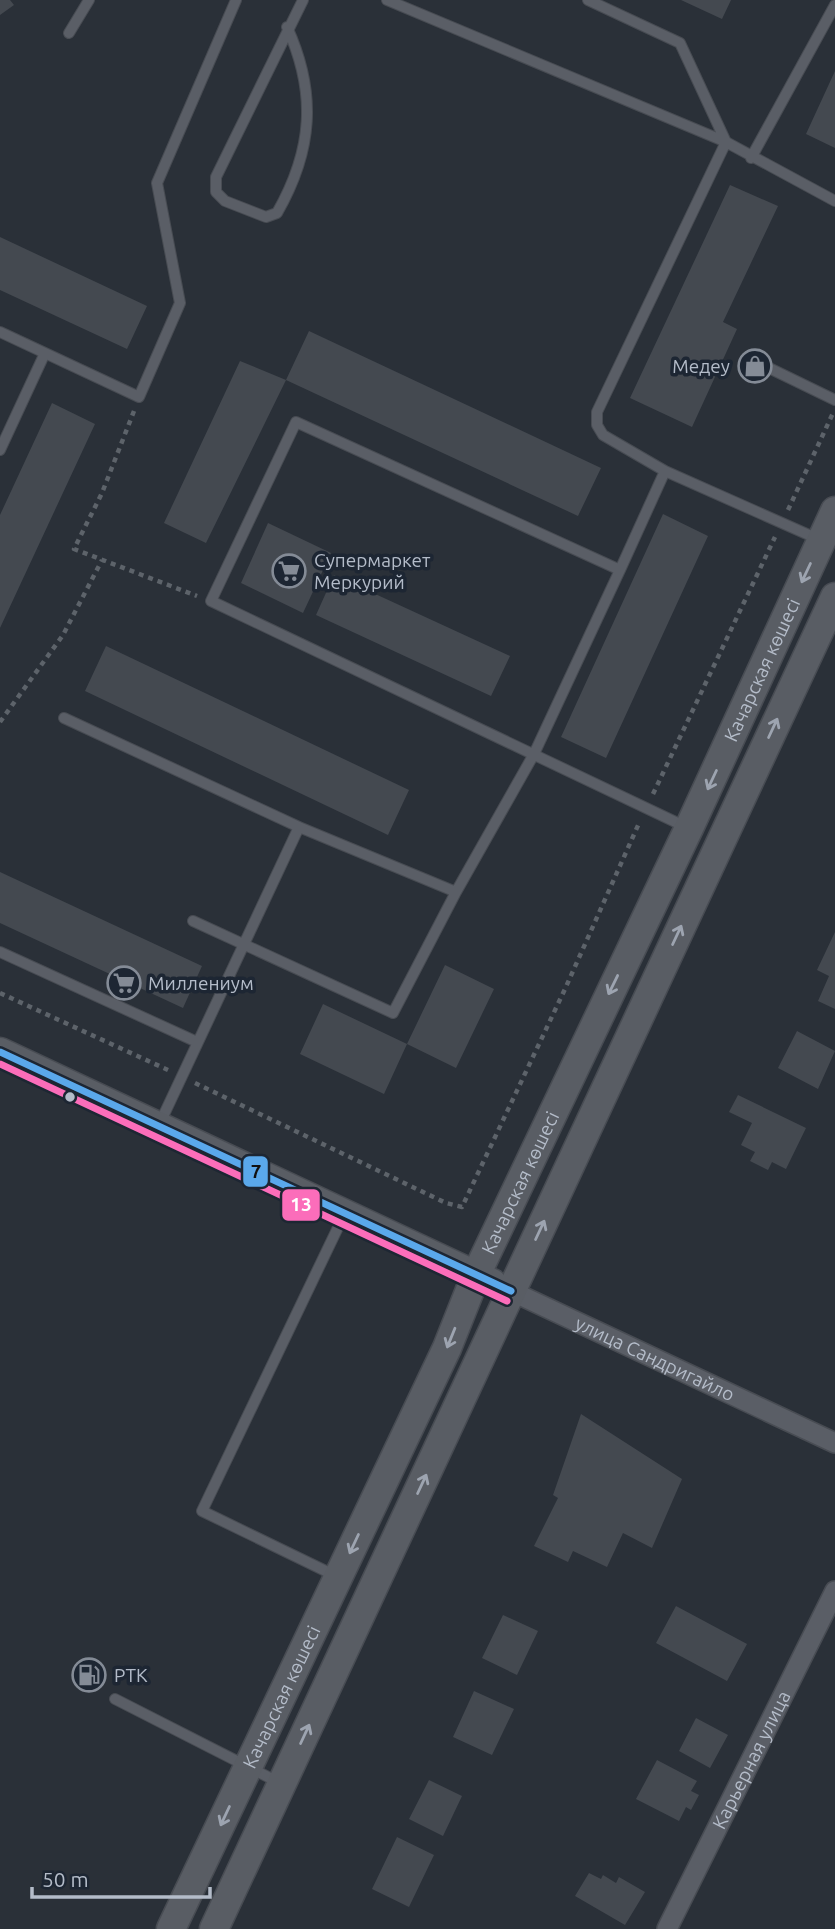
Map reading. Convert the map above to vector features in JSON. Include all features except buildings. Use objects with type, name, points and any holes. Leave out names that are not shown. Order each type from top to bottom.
[{"type":"main road","name":"Качарская көшесі","points":[[171,1929],[447,1348],[476,1275],[689,828],[835,511]]},
{"type":"main road","name":"Качарская көшесі","points":[[214,1929],[835,597]]},
{"type":"main road","name":"улица Сандригайло","points":[[0,1052],[511,1292]]},
{"type":"street","points":[[592,1029],[626,1045]]},
{"type":"street","name":"улица Сандригайло","points":[[511,1292],[835,1443]]},
{"type":"street","name":"Карьерная улица","points":[[667,1929],[835,1591]]},
{"type":"lane","points":[[69,33],[89,0]]},
{"type":"lane","points":[[0,332],[139,397],[180,303],[157,183],[236,0]]},
{"type":"lane","points":[[288,27],[301,57],[307,88],[305,152],[277,213],[266,217],[225,201],[216,192],[216,177],[288,27],[303,0]]},
{"type":"lane","points":[[387,0],[726,142],[751,158],[835,201]]},
{"type":"lane","points":[[588,0],[680,43],[726,142]]},
{"type":"lane","points":[[751,158],[835,5]]},
{"type":"lane","points":[[726,142],[597,412],[597,425],[603,435],[665,471],[821,541]]},
{"type":"lane","points":[[0,450],[46,353]]},
{"type":"lane","points":[[767,367],[835,400]]},
{"type":"lane","points":[[620,570],[296,422],[211,601],[689,828]]},
{"type":"lane","points":[[193,921],[393,1013],[456,892],[534,754],[665,471]]},
{"type":"lane","points":[[64,718],[299,827],[456,892]]},
{"type":"lane","points":[[158,1127],[299,827]]},
{"type":"lane","points":[[0,952],[197,1042]]},
{"type":"lane","points":[[338,1577],[202,1511],[345,1214]]},
{"type":"lane","points":[[115,1699],[282,1784]]},
{"type":"path","points":[[139,397],[102,493],[74,549],[211,601]]},
{"type":"path","points":[[0,993],[446,1203],[462,1207],[565,989],[646,808],[835,409]]},
{"type":"path","points":[[0,722],[63,635],[102,559]]},
{"type":"transit line","name":"7","points":[[0,1052],[511,1291]]},
{"type":"transit line","name":"13","points":[[0,1064],[507,1301]]},
{"type":"place","name":"Медеу","points":[[755,366]]},
{"type":"place","name":"Супермаркет Меркурий","points":[[289,571]]},
{"type":"place","name":"Миллениум","points":[[124,983]]},
{"type":"place","name":"РТК","points":[[89,1675]]}]
